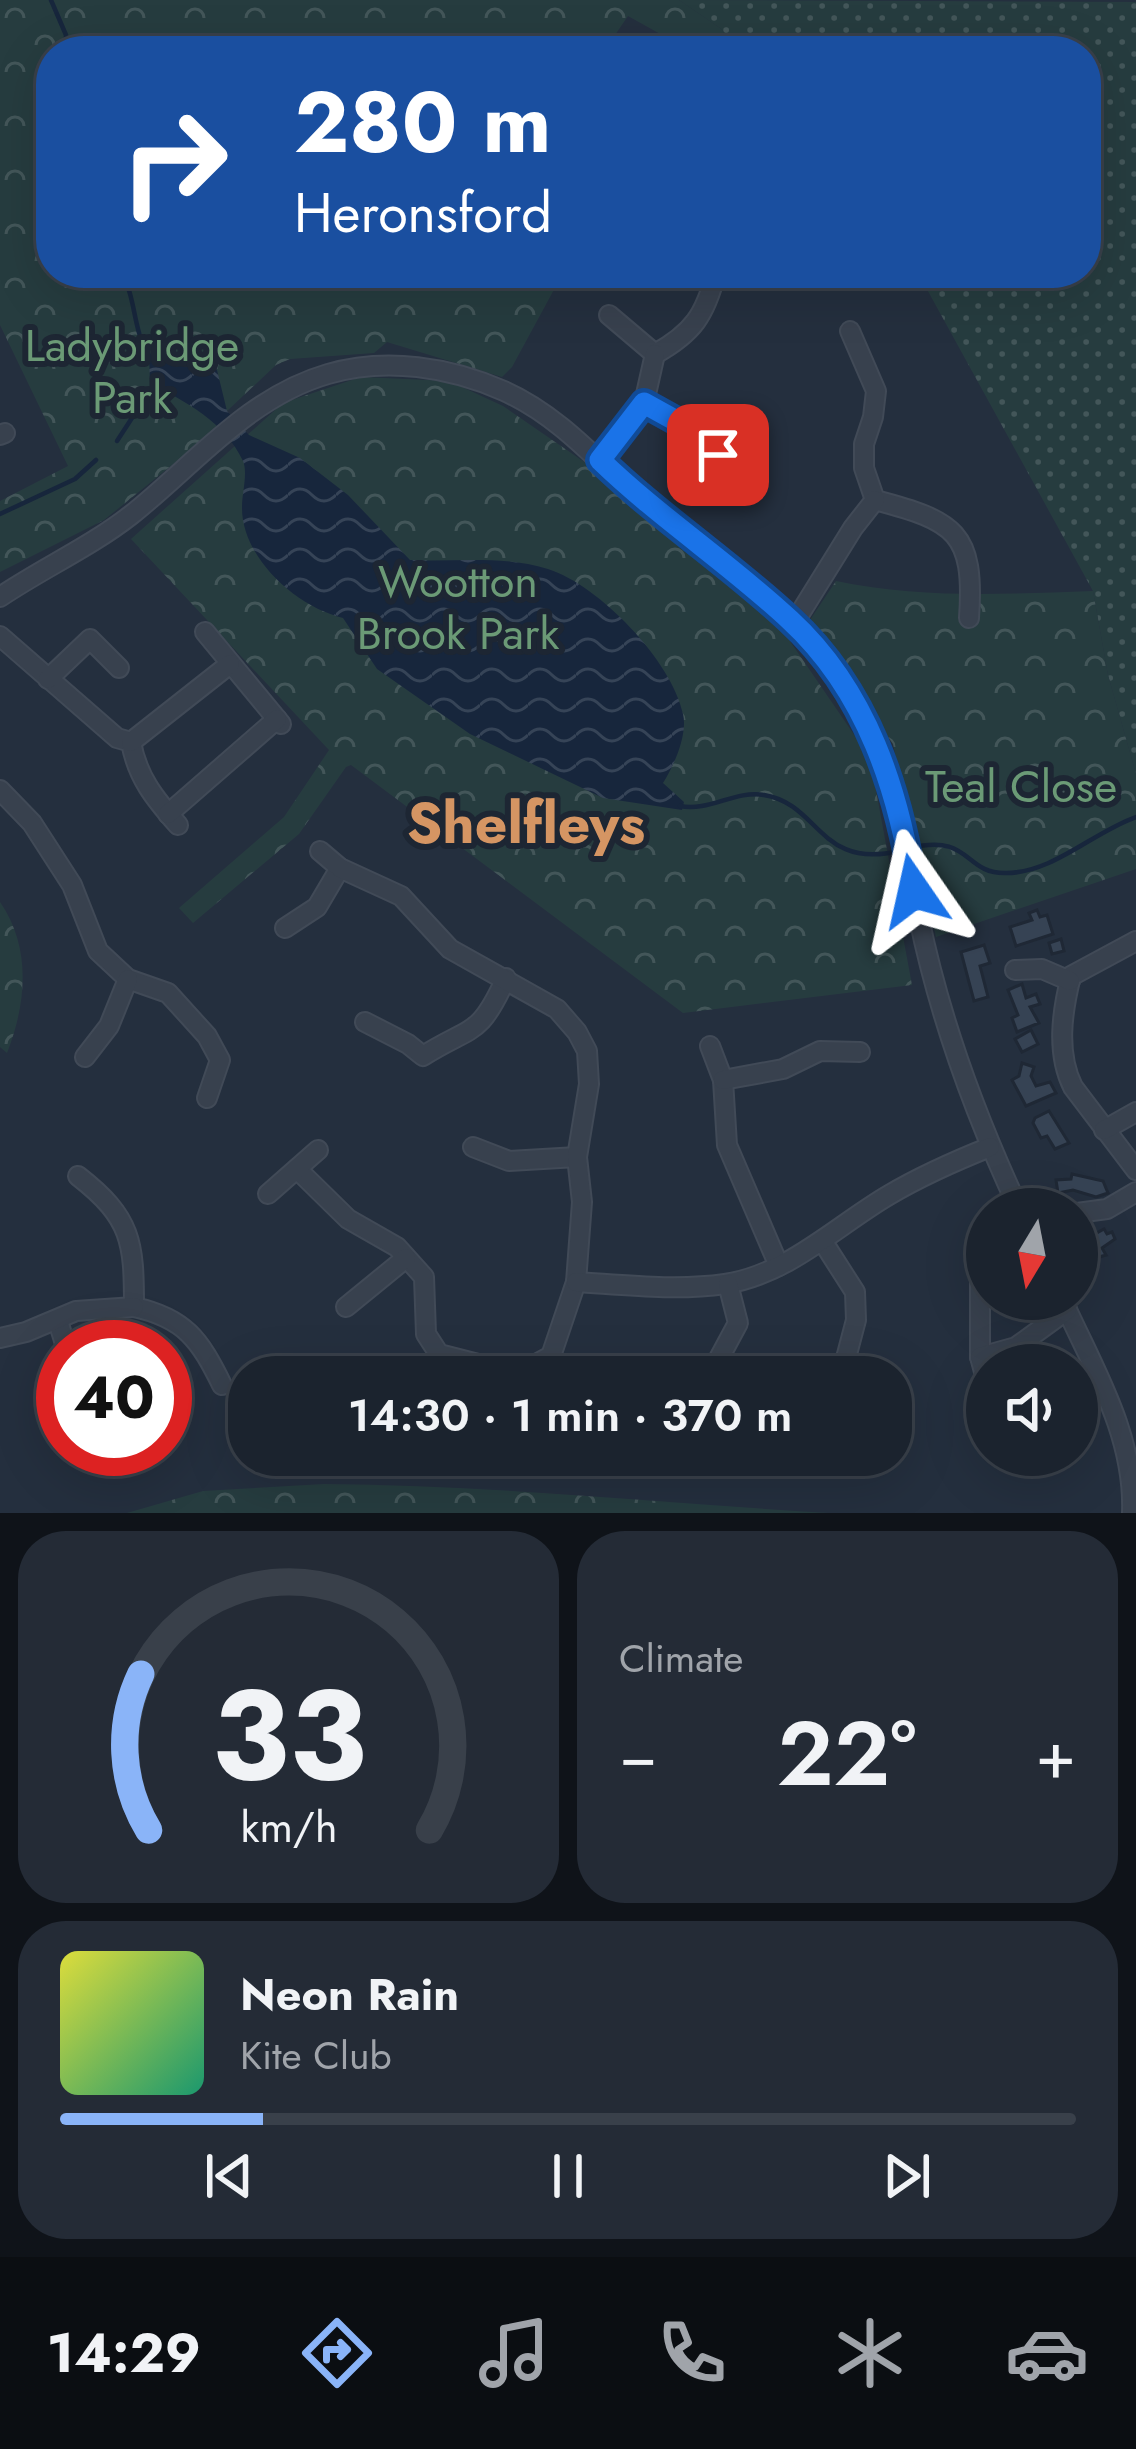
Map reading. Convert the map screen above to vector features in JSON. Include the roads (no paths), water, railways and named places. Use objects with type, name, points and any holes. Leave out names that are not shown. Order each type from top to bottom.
[{"type":"street","points":[[600,460],[644,403],[655,353],[688,335],[712,288]]},
{"type":"street","points":[[609,315],[655,353]]},
{"type":"street","points":[[850,331],[876,391],[864,444],[864,468],[875,500]]},
{"type":"street","points":[[0,597],[128,518],[272,396],[329,373],[364,366],[438,369],[505,392],[545,414],[649,507],[794,623],[856,704],[880,749],[959,1068],[1009,1188]]},
{"type":"street","points":[[644,403],[691,429],[718,455]]},
{"type":"street","points":[[875,500],[944,524],[965,548],[972,578],[969,618]]},
{"type":"street","points":[[794,623],[875,500]]},
{"type":"street","points":[[131,742],[151,796],[173,820],[280,723],[205,632]]},
{"type":"street","points":[[0,636],[117,738],[131,742]]},
{"type":"street","points":[[49,679],[90,639],[119,668]]},
{"type":"street","points":[[131,742],[230,664]]},
{"type":"street","points":[[0,790],[32,823],[72,885],[98,951],[128,979],[168,993],[208,1036],[220,1060],[207,1098]]},
{"type":"street","points":[[320,850],[340,868],[401,896],[450,949],[556,1009],[577,1031],[587,1051],[589,1084],[577,1157],[583,1202],[575,1282],[551,1356]]},
{"type":"street","points":[[285,928],[317,908],[340,868]]},
{"type":"street","points":[[1136,940],[1071,976],[1062,1042],[1066,1073],[1136,1170]]},
{"type":"street","points":[[1015,970],[1042,970],[1070,981]]},
{"type":"street","points":[[365,1022],[423,1056],[483,1022],[506,978]]},
{"type":"street","points":[[85,1057],[109,1026],[128,979]]},
{"type":"street","points":[[710,1046],[723,1080],[727,1145],[779,1266]]},
{"type":"street","points":[[723,1080],[783,1070],[820,1051],[860,1052]]},
{"type":"street","points":[[1104,1130],[1136,1112]]},
{"type":"street","points":[[473,1147],[509,1161],[577,1157]]},
{"type":"street","points":[[575,1282],[649,1287],[728,1284],[779,1266],[886,1197],[990,1147]]},
{"type":"street","points":[[268,1194],[318,1150]]},
{"type":"street","points":[[297,1169],[348,1220],[397,1247],[424,1277],[426,1334],[439,1354],[446,1356]]},
{"type":"street","points":[[78,1176],[103,1195],[130,1234],[134,1307]]},
{"type":"street","points":[[1098,1210],[1136,1192]]},
{"type":"street","points":[[823,1241],[855,1292],[856,1320],[847,1356]]},
{"type":"street","points":[[346,1307],[406,1258]]},
{"type":"street","points":[[720,1356],[738,1324],[728,1284]]},
{"type":"street","points":[[60,1320],[76,1311],[134,1307],[165,1314],[202,1344],[222,1385]]},
{"type":"street","points":[[1019,1344],[1047,1320]]},
{"type":"street","points":[[1071,1320],[1122,1437],[1132,1513]]},
{"type":"street","points":[[0,1338],[36,1327]]},
{"type":"water","points":[[149,355],[202,362],[217,370],[227,411],[249,435],[300,458],[348,495],[410,560],[497,561],[548,569],[610,608],[649,649],[676,693],[684,731],[663,783],[684,802],[682,810],[603,798],[470,734],[377,669],[343,618],[307,603],[261,561],[244,526],[243,461],[215,424],[150,383]]},
{"type":"waterway","points":[[51,0],[66,36]]},
{"type":"waterway","points":[[128,288],[150,357]]},
{"type":"waterway","points":[[117,441],[145,398]]},
{"type":"waterway","points":[[0,514],[75,479],[96,460]]},
{"type":"waterway","points":[[680,806],[764,795],[797,810],[822,834],[852,852],[899,851]]},
{"type":"waterway","points":[[910,848],[945,846],[992,872],[1023,871],[1136,817]]},
{"type":"district","name":"Shelfleys","points":[[526,823]]},
{"type":"park label","name":"Ladybridge Park","points":[[132,371]]},
{"type":"park label","name":"Wootton Brook Park","points":[[458,607]]},
{"type":"park label","name":"Teal Close","points":[[1021,786]]}]
